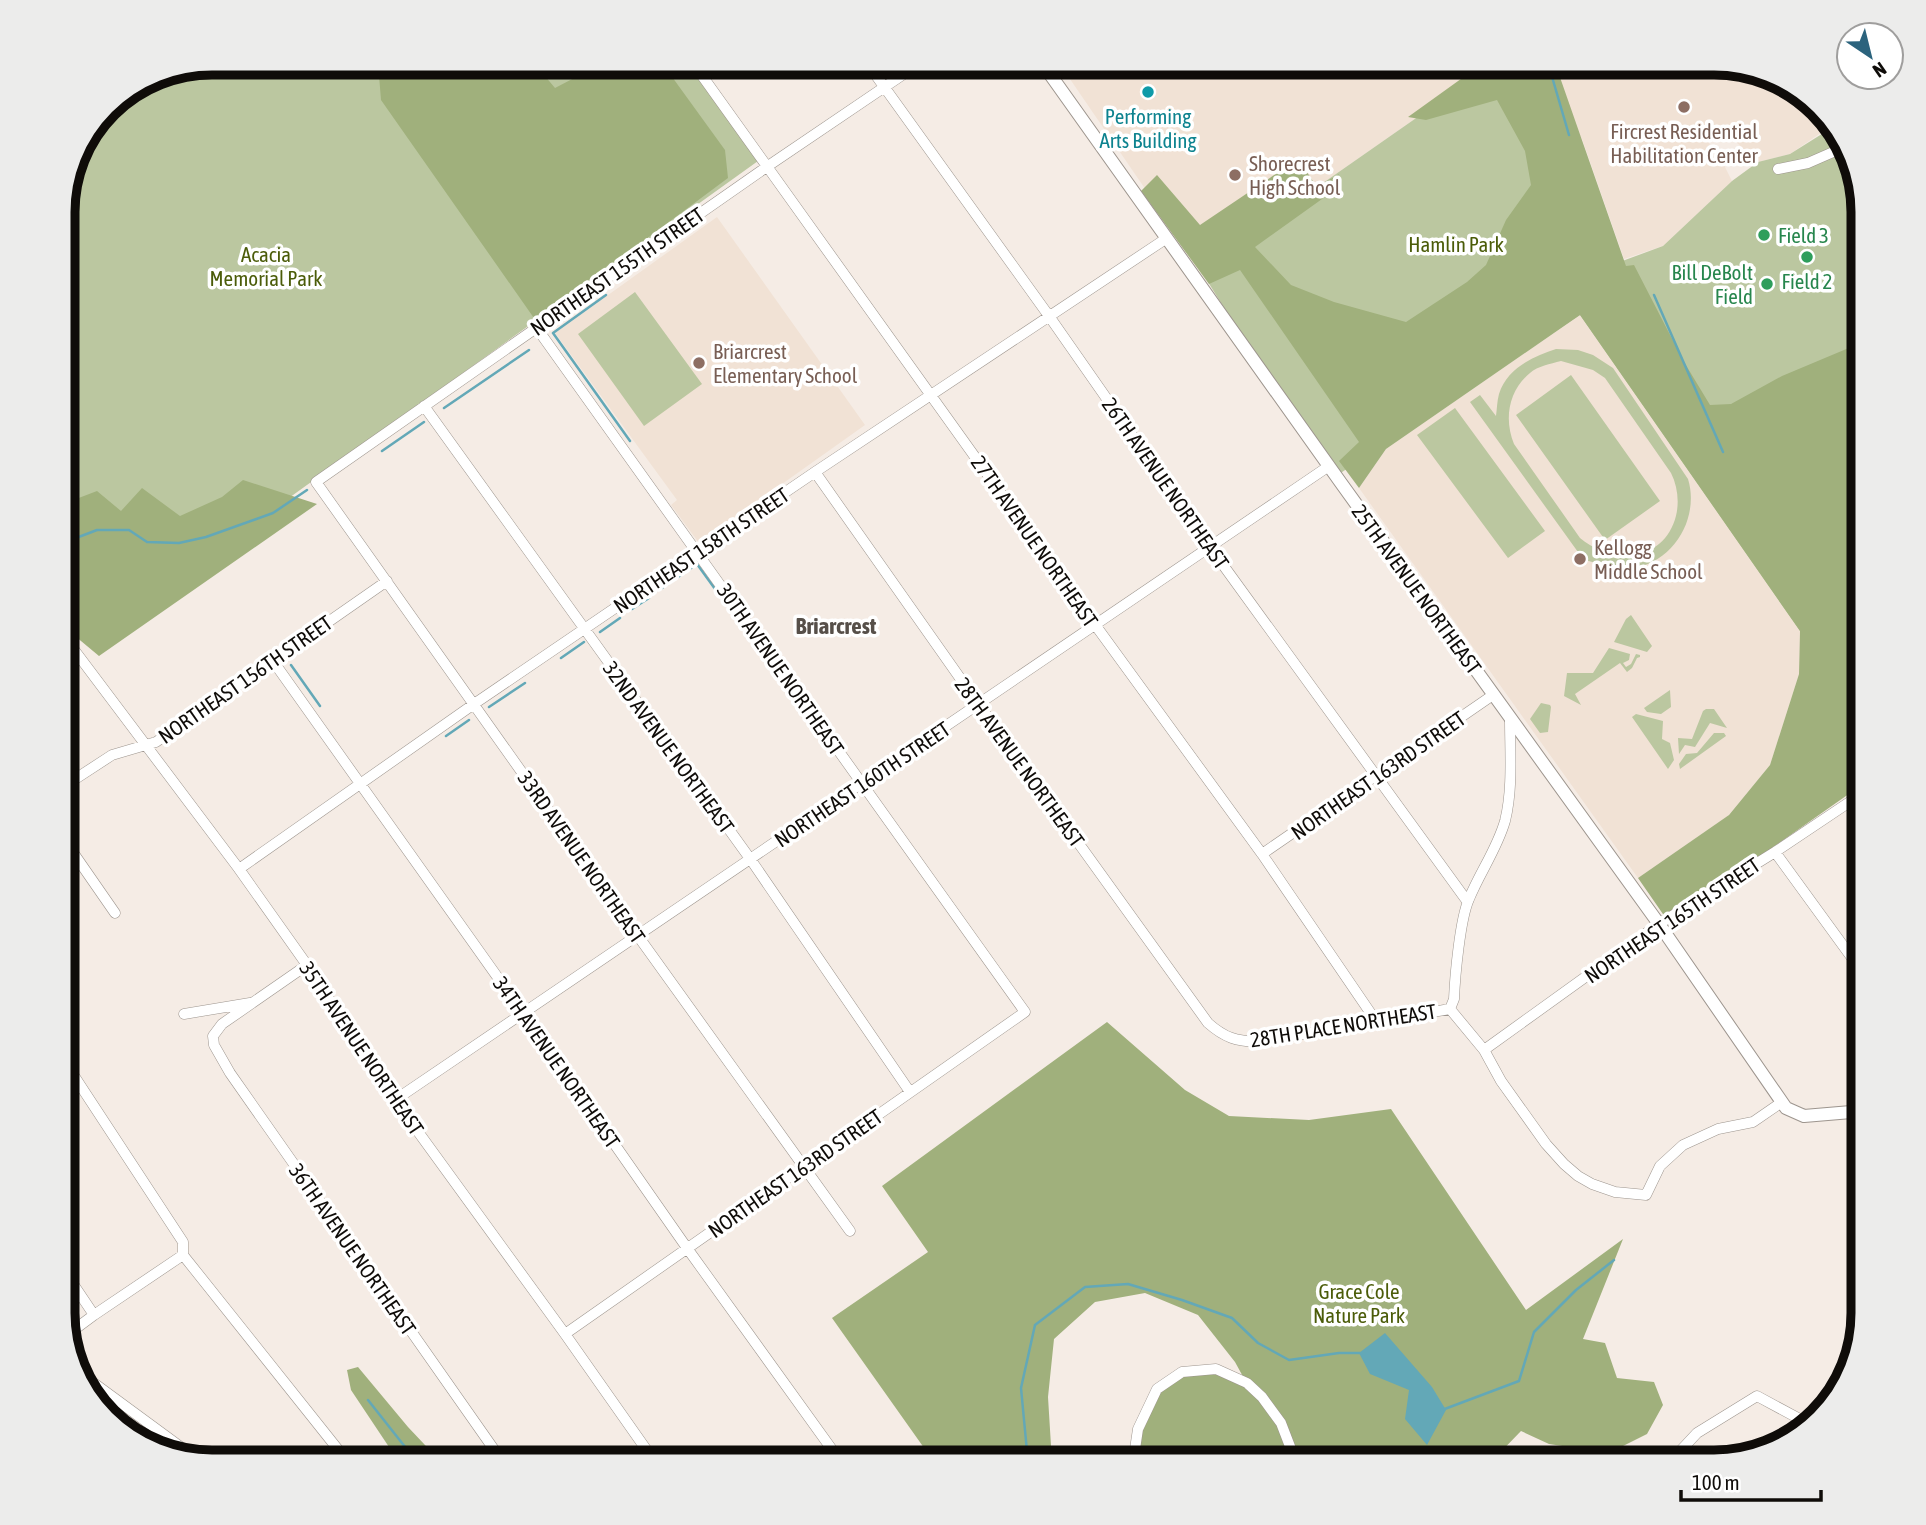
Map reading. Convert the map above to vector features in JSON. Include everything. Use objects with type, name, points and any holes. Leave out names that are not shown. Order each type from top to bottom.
[{"type":"street","name":"27TH AVENUE NORTHEAST","points":[[702,75],[1262,854],[1376,1021]]},
{"type":"street","name":"26TH AVENUE NORTHEAST","points":[[876,75],[1210,547],[1468,901]]},
{"type":"street","name":"NORTHEAST 155TH STREET","points":[[316,482],[902,75]]},
{"type":"street","name":"25TH AVENUE NORTHEAST","points":[[1051,75],[1659,924],[1786,1108],[1804,1116],[1851,1112]]},
{"type":"street","points":[[1778,169],[1808,163],[1836,151]]},
{"type":"street","name":"NORTHEAST 158TH STREET","points":[[239,869],[474,704],[815,472],[1167,238]]},
{"type":"street","name":"30TH AVENUE NORTHEAST","points":[[536,327],[1025,1012]]},
{"type":"street","name":"32ND AVENUE NORTHEAST","points":[[424,406],[751,860],[911,1092]]},
{"type":"street","name":"NORTHEAST 160TH STREET","points":[[395,1100],[1329,466]]},
{"type":"street","name":"28TH AVENUE NORTHEAST","points":[[815,472],[1208,1023],[1221,1034],[1236,1040]]},
{"type":"street","name":"33RD AVENUE NORTHEAST","points":[[316,482],[850,1231]]},
{"type":"street","name":"NORTHEAST 156TH STREET","points":[[76,779],[112,755],[156,743],[387,581]]},
{"type":"street","name":"35TH AVENUE NORTHEAST","points":[[76,655],[239,869],[307,965],[395,1100],[647,1450]]},
{"type":"street","name":"34TH AVENUE NORTHEAST","points":[[272,661],[832,1450]]},
{"type":"street","name":"NORTHEAST 163RD STREET","points":[[1262,854],[1493,695]]},
{"type":"street","points":[[1510,719],[1509,790],[1505,820],[1468,901],[1462,926],[1454,999],[1450,1009],[1484,1050],[1501,1082],[1546,1144],[1578,1176],[1615,1192],[1646,1195],[1660,1166],[1683,1145],[1718,1129],[1753,1122],[1782,1102]]},
{"type":"street","name":"NORTHEAST 165TH STREET","points":[[1484,1050],[1659,924],[1851,801]]},
{"type":"street","points":[[1775,852],[1851,956]]},
{"type":"street","points":[[76,857],[115,913]]},
{"type":"street","points":[[184,1014],[254,1003],[307,965]]},
{"type":"street","name":"36TH AVENUE NORTHEAST","points":[[254,1003],[222,1024],[213,1036],[214,1045],[229,1073],[494,1450]]},
{"type":"street","name":"28TH PLACE NORTHEAST","points":[[1236,1040],[1258,1042],[1450,1009]]},
{"type":"street","name":"NORTHEAST 163RD STREET","points":[[565,1334],[1025,1012]]},
{"type":"street","points":[[76,1079],[183,1242],[183,1255],[338,1450]]},
{"type":"street","points":[[77,1328],[183,1255]]},
{"type":"street","points":[[76,1288],[94,1315]]},
{"type":"street","points":[[1135,1450],[1138,1429],[1157,1389],[1182,1372],[1216,1369],[1247,1383],[1262,1397],[1281,1423],[1291,1450]]},
{"type":"street","points":[[97,1386],[175,1444]]},
{"type":"street","points":[[1681,1450],[1696,1433],[1757,1396],[1800,1419]]},
{"type":"shaded area","name":"Shorecrest High School","points":[[1067,75],[1478,75],[1200,269]]},
{"type":"shaded area","points":[[1545,75],[1731,76],[1774,89],[1790,98],[1824,131],[1790,154],[1758,162],[1725,132],[1708,136],[1712,156],[1720,157],[1732,181],[1663,246],[1624,259],[1582,139]]},
{"type":"shaded area","name":"Briarcrest Elementary School","points":[[717,217],[865,425],[699,543],[671,505],[677,500],[555,333]]},
{"type":"shaded area","name":"Kellogg Middle School","points":[[1580,315],[1800,631],[1799,674],[1770,765],[1728,816],[1638,878],[1359,488],[1386,449]]},
{"type":"green space","points":[[379,75],[544,75],[555,88],[580,75],[671,75],[725,150],[728,178],[536,321],[381,100]]},
{"type":"green space","name":"Acacia Memorial Park","points":[[697,75],[758,161],[87,643],[76,629],[76,204],[80,177],[89,152],[98,136],[122,109],[136,98],[160,86],[195,76]]},
{"type":"green space","points":[[1466,75],[1559,75],[1626,266],[1634,265],[1684,362],[1710,405],[1731,404],[1782,376],[1851,347],[1851,792],[1772,848],[1665,917],[1638,878],[1729,815],[1770,765],[1799,674],[1800,631],[1580,315],[1386,449],[1359,488],[1339,461],[1359,442],[1240,270],[1209,284],[1141,191],[1157,175],[1200,225],[1298,159],[1317,187],[1339,174],[1329,194],[1255,247],[1291,285],[1334,302],[1406,322],[1467,282],[1486,265],[1506,220],[1531,185],[1525,151],[1497,100],[1426,120],[1408,117]]},
{"type":"green space","name":"Hamlin Park","points":[[1478,75],[1501,75],[1598,270],[1663,246],[1732,181],[1758,162],[1790,154],[1825,132],[1837,152],[1843,169],[1851,213],[1851,696],[1800,631],[1580,315],[1336,476],[1276,392],[1200,269]]},
{"type":"green space","points":[[635,292],[702,384],[644,426],[578,334]]},
{"type":"green space","points":[[1556,349],[1578,350],[1593,355],[1613,368],[1688,479],[1690,509],[1680,537],[1659,558],[1646,565],[1619,568],[1583,559],[1470,402],[1480,395],[1496,416],[1499,394],[1508,377],[1530,359]],"holes":[[[1561,361],[1593,370],[1605,378],[1671,473],[1676,485],[1677,511],[1668,534],[1659,544],[1635,555],[1605,553],[1580,538],[1514,444],[1511,435],[1510,406],[1517,388],[1530,373]]]},
{"type":"green space","points":[[1571,375],[1660,501],[1605,540],[1516,415]]},
{"type":"green space","points":[[1455,408],[1545,531],[1508,558],[1417,435]]},
{"type":"green space","points":[[243,480],[317,504],[99,656],[76,637],[76,499],[97,491],[121,511],[142,488],[180,516],[222,497]]},
{"type":"green space","points":[[1631,615],[1652,646],[1647,652],[1614,642]]},
{"type":"green space","points":[[1609,648],[1630,654],[1629,660],[1623,663],[1626,667],[1631,664],[1636,654],[1640,657],[1627,672],[1620,663],[1575,694],[1581,705],[1564,696],[1567,673],[1593,673]]},
{"type":"green space","points":[[1670,690],[1671,707],[1661,714],[1647,712],[1644,708]]},
{"type":"green space","points":[[1541,703],[1551,707],[1548,732],[1540,733],[1530,719]]},
{"type":"green space","points":[[1706,709],[1714,709],[1727,728],[1710,723],[1695,747],[1685,745],[1679,754],[1678,738],[1692,739]]},
{"type":"green space","points":[[1636,714],[1663,721],[1662,739],[1670,743],[1674,760],[1668,769],[1632,717]]},
{"type":"green space","points":[[1714,733],[1724,733],[1726,736],[1680,769],[1679,764],[1686,754],[1697,753]]},
{"type":"green space","name":"Grace Cole Nature Park","points":[[1107,1022],[1185,1090],[1229,1116],[1309,1120],[1391,1109],[1526,1310],[1623,1239],[1583,1339],[1605,1343],[1617,1378],[1654,1382],[1663,1405],[1647,1434],[1615,1450],[1589,1450],[1549,1444],[1521,1431],[1503,1450],[1135,1450],[1157,1389],[1182,1372],[1216,1369],[1246,1382],[1235,1362],[1198,1315],[1145,1293],[1095,1302],[1054,1339],[1048,1397],[1051,1450],[926,1450],[832,1318],[928,1252],[882,1186]]},
{"type":"green space","points":[[358,1367],[430,1450],[391,1450],[351,1390],[347,1370]]},
{"type":"water","points":[[1385,1333],[1432,1387],[1446,1410],[1427,1445],[1405,1419],[1409,1390],[1370,1374],[1359,1353]]},
{"type":"waterway","points":[[1552,75],[1569,135]]},
{"type":"waterway","points":[[606,295],[553,333],[630,441]]},
{"type":"waterway","points":[[1654,295],[1723,452]]},
{"type":"waterway","points":[[444,408],[529,350]]},
{"type":"waterway","points":[[382,451],[424,422]]},
{"type":"waterway","points":[[76,538],[97,530],[129,530],[147,542],[179,543],[206,537],[273,513],[307,490]]},
{"type":"waterway","points":[[662,588],[697,564],[723,600]]},
{"type":"waterway","points":[[632,609],[649,598]]},
{"type":"waterway","points":[[600,632],[620,618]]},
{"type":"waterway","points":[[561,658],[584,642]]},
{"type":"waterway","points":[[291,665],[320,706]]},
{"type":"waterway","points":[[489,707],[525,683]]},
{"type":"waterway","points":[[446,736],[469,720]]},
{"type":"waterway","points":[[1442,1410],[1519,1381],[1534,1332],[1576,1290],[1614,1260]]},
{"type":"waterway","points":[[1027,1450],[1021,1388],[1035,1325],[1085,1287],[1128,1284],[1182,1300],[1232,1318],[1258,1343],[1289,1360],[1360,1353]]},
{"type":"waterway","points":[[368,1400],[408,1450]]},
{"type":"place","name":"Performing Arts Building","points":[[1148,92]]},
{"type":"place","name":"Fircrest Residential Habilitation Center","points":[[1684,107]]},
{"type":"place","name":"Shorecrest High School","points":[[1235,175]]},
{"type":"place","name":"Field 3","points":[[1764,235]]},
{"type":"place","name":"Field 2","points":[[1807,257]]},
{"type":"place","name":"Bill DeBolt Field","points":[[1767,284]]},
{"type":"place","name":"Briarcrest Elementary School","points":[[699,363]]},
{"type":"place","name":"Kellogg Middle School","points":[[1580,559]]},
{"type":"district","name":"Briarcrest","points":[[836,626]]}]
